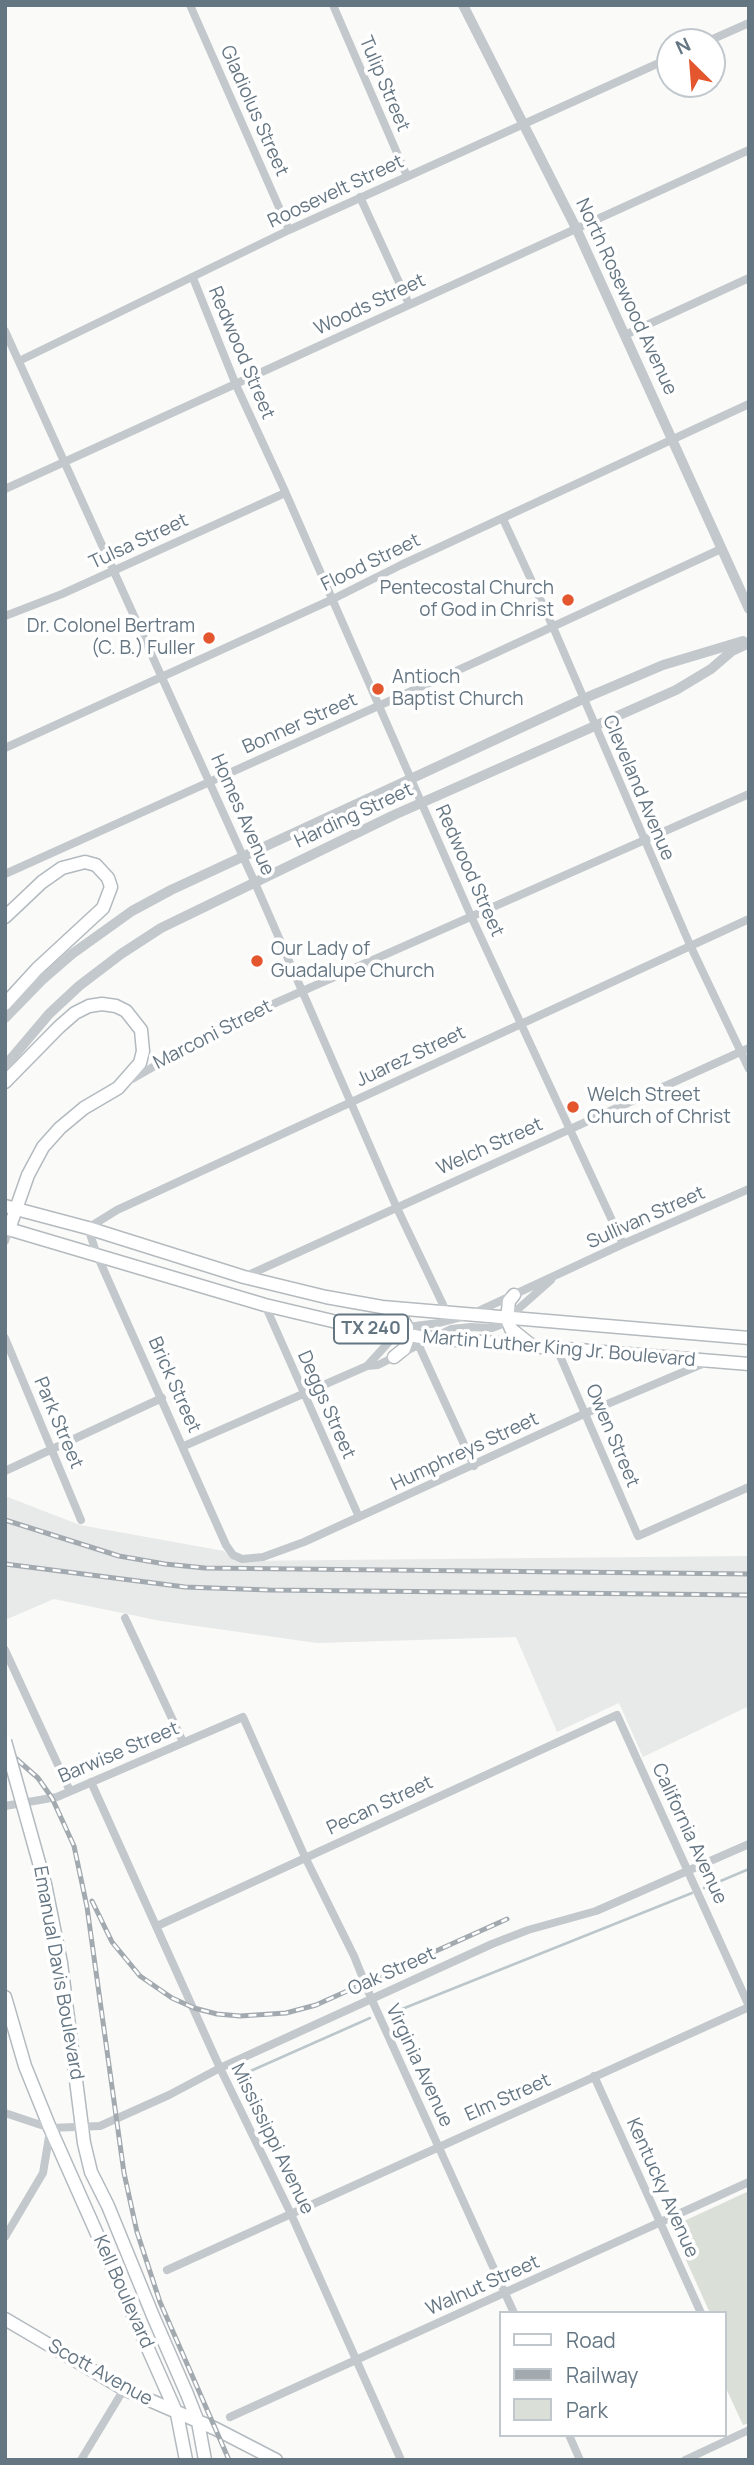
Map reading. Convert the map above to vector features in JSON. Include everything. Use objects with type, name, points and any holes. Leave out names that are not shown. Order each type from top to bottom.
[{"type":"main road","points":[[5,917],[42,882],[62,868],[85,862],[96,864],[108,878],[110,887],[103,908],[37,969],[5,1004]]},
{"type":"main road","points":[[5,1082],[75,1013],[89,1006],[102,1004],[126,1011],[141,1030],[143,1051],[140,1063],[118,1088]]},
{"type":"main road","name":"Marconi Street","points":[[7,1233],[11,1208],[44,1147],[60,1128],[85,1108],[118,1088]]},
{"type":"main road","name":"Martin Luther King Jr. Boulevard","points":[[11,1208],[88,1228],[244,1277],[326,1297],[382,1307],[749,1338]]},
{"type":"main road","name":"Martin Luther King Jr. Boulevard","points":[[7,1233],[97,1255],[265,1305],[362,1328],[433,1338],[749,1364]]},
{"type":"main road","points":[[514,1295],[509,1301],[507,1318],[511,1329],[522,1340],[535,1347]]},
{"type":"main road","points":[[382,1307],[401,1317],[404,1349],[394,1357]]},
{"type":"main road","name":"Emanual Davis Boulevard","points":[[5,1741],[43,1873],[61,1963],[82,2127]]},
{"type":"main road","points":[[5,1997],[25,2066],[50,2128]]},
{"type":"main road","name":"Kell Boulevard","points":[[82,2127],[91,2172],[108,2206],[198,2422],[205,2460]]},
{"type":"main road","name":"Kell Boulevard","points":[[50,2128],[177,2414],[186,2460]]},
{"type":"main road","name":"Scott Avenue","points":[[5,2319],[124,2389],[276,2460]]},
{"type":"street","name":"Gladiolus Street","points":[[190,5],[289,230]]},
{"type":"street","name":"Tulip Street","points":[[332,5],[407,176]]},
{"type":"street","name":"North Rosewood Avenue","points":[[463,5],[576,228],[749,608]]},
{"type":"street","points":[[726,33],[749,23]]},
{"type":"street","name":"Roosevelt Street","points":[[19,361],[289,230],[656,64]]},
{"type":"street","name":"Woods Street","points":[[5,489],[749,150]]},
{"type":"street","points":[[360,197],[409,304]]},
{"type":"street","name":"Redwood Street","points":[[193,278],[236,386],[471,916],[623,1244]]},
{"type":"street","points":[[625,335],[749,278]]},
{"type":"street","name":"Homes Avenue","points":[[5,331],[255,883],[349,1104],[447,1313]]},
{"type":"street","name":"Flood Street","points":[[5,748],[331,600],[749,404]]},
{"type":"street","name":"Tulsa Street","points":[[5,616],[62,594],[285,493]]},
{"type":"street","name":"Cleveland Avenue","points":[[502,519],[553,627],[690,945],[745,1050],[749,1069]]},
{"type":"street","name":"Bonner Street","points":[[5,874],[721,549]]},
{"type":"street","name":"Harding Street","points":[[5,1018],[42,980],[101,932],[171,890],[583,699],[663,665],[749,641]]},
{"type":"street","name":"Harding Street","points":[[5,1066],[49,1014],[79,986],[161,928],[422,803],[676,690],[749,641]]},
{"type":"street","name":"Marconi Street","points":[[118,1088],[143,1071],[230,1023],[749,794]]},
{"type":"street","name":"Juarez Street","points":[[88,1228],[117,1210],[749,919]]},
{"type":"street","name":"Welch Street","points":[[244,1277],[745,1050]]},
{"type":"street","name":"Sullivan Street","points":[[367,1366],[404,1332],[470,1315],[749,1189]]},
{"type":"street","name":"Brick Street","points":[[88,1228],[97,1255],[226,1545],[233,1555]]},
{"type":"street","name":"Sullivan Street","points":[[184,1446],[367,1366],[378,1365],[451,1329],[492,1328],[500,1325],[555,1275]]},
{"type":"street","name":"Deggs Street","points":[[265,1305],[359,1517]]},
{"type":"street","name":"Park Street","points":[[5,1338],[81,1520]]},
{"type":"street","points":[[419,1346],[474,1466]]},
{"type":"street","name":"Owen Street","points":[[557,1349],[638,1536],[749,1487]]},
{"type":"street","name":"Humphreys Street","points":[[233,1555],[242,1559],[274,1554],[474,1466],[586,1413],[708,1362]]},
{"type":"street","points":[[5,1471],[162,1398]]},
{"type":"street","points":[[125,1618],[183,1742]]},
{"type":"street","points":[[5,1650],[70,1791]]},
{"type":"street","name":"Pecan Street","points":[[157,1926],[617,1714]]},
{"type":"street","name":"California Avenue","points":[[617,1714],[749,2006]]},
{"type":"street","name":"Barwise Street","points":[[5,1807],[57,1797],[243,1717]]},
{"type":"street","name":"Virginia Avenue","points":[[243,1717],[305,1857],[342,1929],[370,1998],[513,2311]]},
{"type":"street","name":"Mississippi Avenue","points":[[91,1782],[220,2068],[291,2214],[401,2460]]},
{"type":"street","name":"Oak Street","points":[[50,2128],[100,2126],[370,1998],[508,1937],[596,1911],[749,1844]]},
{"type":"street","name":"Elm Street","points":[[167,2270],[749,2006]]},
{"type":"street","name":"Kentucky Avenue","points":[[594,2076],[700,2311]]},
{"type":"street","points":[[5,2113],[50,2128],[43,2174],[5,2237]]},
{"type":"street","name":"Walnut Street","points":[[230,2417],[749,2182]]},
{"type":"street","points":[[81,2460],[124,2389]]},
{"type":"street","points":[[685,2460],[749,2430]]},
{"type":"street","points":[[570,2437],[580,2460]]},
{"type":"shaded area","points":[[5,1496],[80,1525],[224,1551],[235,1561],[749,1556],[749,1706],[643,1757],[619,1703],[557,1732],[516,1637],[317,1643],[161,1621],[54,1599],[5,1620]]},
{"type":"green space","points":[[749,2191],[749,2423],[743,2425],[726,2388],[726,2311],[709,2311],[671,2227]]},
{"type":"waterway","points":[[704,1888],[749,1869]]},
{"type":"waterway","points":[[392,2013],[692,1893]]},
{"type":"waterway","points":[[237,2077],[370,2018]]},
{"type":"railway","points":[[5,1520],[119,1556],[205,1568],[749,1574]]},
{"type":"railway","points":[[5,1564],[185,1587],[749,1595]]},
{"type":"railway","points":[[5,1749],[38,1778],[52,1798],[74,1846],[87,1907],[124,2173],[137,2232],[160,2302],[229,2460]]},
{"type":"railway","points":[[92,1901],[112,1942],[140,1976],[172,1998],[194,2008],[240,2016],[286,2013],[316,2005],[507,1919]]},
{"type":"place","name":"Pentecostal Church of God in Christ","points":[[568,600]]},
{"type":"place","name":"Dr. Colonel Bertram (C. B.) Fuller","points":[[209,638]]},
{"type":"place","name":"Antioch Baptist Church","points":[[378,689]]},
{"type":"place","name":"Our Lady of Guadalupe Church","points":[[257,961]]},
{"type":"place","name":"Welch Street Church of Christ","points":[[573,1107]]}]
